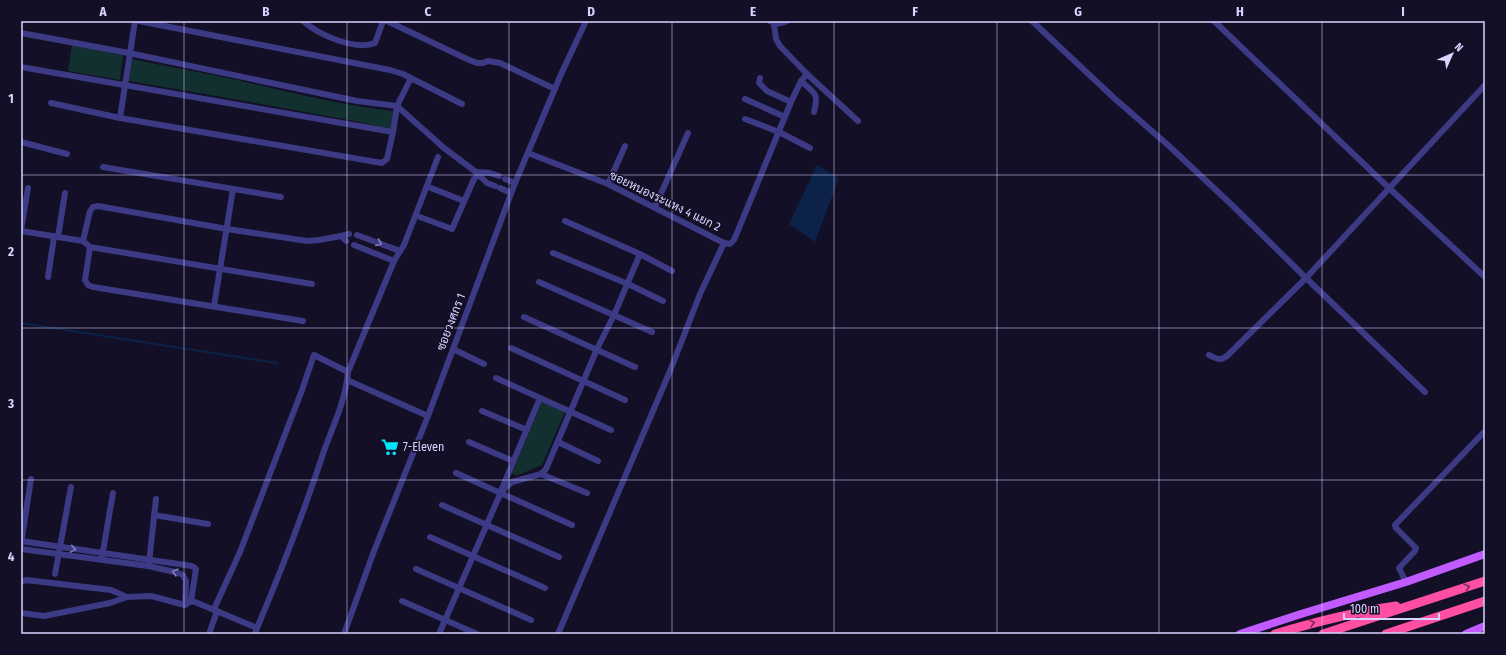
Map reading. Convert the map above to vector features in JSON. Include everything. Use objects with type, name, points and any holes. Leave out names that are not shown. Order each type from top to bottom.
[{"type":"highway","points":[[1323,634],[1485,581]]},
{"type":"highway","points":[[1275,634],[1315,622],[1372,609],[1425,601]]},
{"type":"highway","points":[[1386,634],[1485,601]]},
{"type":"main road","points":[[1240,634],[1406,582],[1485,554]]},
{"type":"main road","points":[[1466,634],[1485,626]]},
{"type":"street","points":[[120,118],[135,21]]},
{"type":"street","points":[[139,21],[390,70],[411,78],[462,104]]},
{"type":"street","points":[[303,21],[310,28],[323,35],[368,46],[376,43],[383,21]]},
{"type":"street","points":[[387,21],[467,59],[477,63],[488,61],[500,63],[555,89]]},
{"type":"street","name":"ซอยวงศกร 1","points":[[344,634],[374,551],[428,416],[511,193],[555,89],[586,21]]},
{"type":"street","points":[[772,22],[779,25],[786,21]]},
{"type":"street","points":[[1032,21],[1114,98],[1215,189],[1425,392]]},
{"type":"street","points":[[1214,21],[1389,188],[1485,277]]},
{"type":"street","points":[[772,22],[776,39],[780,46],[807,74],[858,121]]},
{"type":"street","points":[[21,33],[129,53],[356,101],[397,106],[444,148],[478,174],[487,183],[511,193]]},
{"type":"street","points":[[21,67],[393,132]]},
{"type":"street","name":"ซอยหนองระแหง 4 แยก 2","points":[[528,153],[608,184],[724,243],[730,244],[734,240],[791,102],[801,81],[807,74]]},
{"type":"street","points":[[51,103],[120,118],[382,163],[386,159],[393,132],[397,106],[411,78]]},
{"type":"street","points":[[760,78],[759,83],[767,91],[791,102]]},
{"type":"street","points":[[801,81],[816,96],[817,100],[814,112]]},
{"type":"street","points":[[1209,355],[1218,360],[1222,360],[1227,356],[1306,278],[1485,85]]},
{"type":"street","points":[[745,99],[785,117]]},
{"type":"street","points":[[745,119],[779,132],[810,148]]},
{"type":"street","points":[[654,207],[688,133]]},
{"type":"street","points":[[21,142],[67,154]]},
{"type":"street","points":[[608,184],[625,146]]},
{"type":"street","points":[[21,582],[26,580],[110,590],[127,596],[151,596],[188,603],[216,610],[256,631],[278,578],[335,423],[348,372],[394,261],[404,246],[438,157]]},
{"type":"street","points":[[103,167],[281,197]]},
{"type":"street","points":[[420,217],[452,229],[474,178],[478,174],[490,173],[515,183]]},
{"type":"street","points":[[28,188],[21,231],[83,241],[90,247],[312,284]]},
{"type":"street","points":[[432,188],[464,201]]},
{"type":"street","points":[[214,306],[233,189]]},
{"type":"street","points":[[48,277],[65,193]]},
{"type":"street","points":[[83,241],[90,211],[93,207],[98,206],[227,229],[312,241],[349,234]]},
{"type":"street","points":[[565,220],[640,254],[672,271]]},
{"type":"street","points":[[357,235],[400,251]]},
{"type":"street","points":[[341,236],[346,241]]},
{"type":"street","points":[[558,634],[670,371],[697,301],[724,243]]},
{"type":"street","points":[[354,245],[394,261]]},
{"type":"street","points":[[90,247],[85,280],[88,285],[303,321]]},
{"type":"street","points":[[553,253],[628,284],[663,301]]},
{"type":"street","points":[[501,492],[512,482],[541,474],[546,469],[597,349],[614,315],[640,254]]},
{"type":"street","points":[[539,282],[652,332]]},
{"type":"street","points":[[524,317],[635,367]]},
{"type":"street","points":[[511,348],[625,400]]},
{"type":"street","points":[[452,349],[484,364]]},
{"type":"street","points":[[209,634],[216,610],[240,552],[314,355],[348,372]]},
{"type":"street","points":[[496,378],[611,430]]},
{"type":"street","points":[[347,380],[428,416]]},
{"type":"street","points":[[439,634],[487,525],[540,398]]},
{"type":"street","points":[[482,411],[527,430]]},
{"type":"street","points":[[1406,582],[1399,568],[1416,548],[1396,528],[1395,525],[1485,431]]},
{"type":"street","points":[[469,442],[513,462]]},
{"type":"street","points":[[558,442],[598,461]]},
{"type":"street","points":[[456,473],[572,525]]},
{"type":"street","points":[[541,474],[587,493]]},
{"type":"street","points":[[21,545],[31,478]]},
{"type":"street","points":[[55,574],[71,487]]},
{"type":"street","points":[[102,561],[113,493]]},
{"type":"street","points":[[149,563],[156,499]]},
{"type":"street","points":[[442,505],[558,557]]},
{"type":"street","points":[[154,515],[208,524]]},
{"type":"street","points":[[430,537],[545,588]]},
{"type":"street","points":[[21,545],[60,547],[102,554],[149,563],[175,572],[183,575],[186,581],[188,603]]},
{"type":"street","points":[[21,545],[59,554],[102,561],[192,566],[196,569],[188,603]]},
{"type":"street","points":[[416,569],[531,620]]},
{"type":"street","points":[[21,613],[44,616],[110,602],[127,596]]},
{"type":"street","points":[[402,601],[477,634]]},
{"type":"green space","points":[[72,45],[123,55],[120,80],[68,71]]},
{"type":"green space","points":[[132,59],[224,77],[334,102],[393,111],[391,129],[245,101],[129,81]]},
{"type":"green space","points":[[542,402],[565,412],[542,465],[516,476],[512,473]]},
{"type":"water","points":[[817,165],[839,178],[815,242],[789,224]]},
{"type":"waterway","points":[[21,323],[277,363]]},
{"type":"place","name":"7-Eleven","points":[[390,447]]}]
